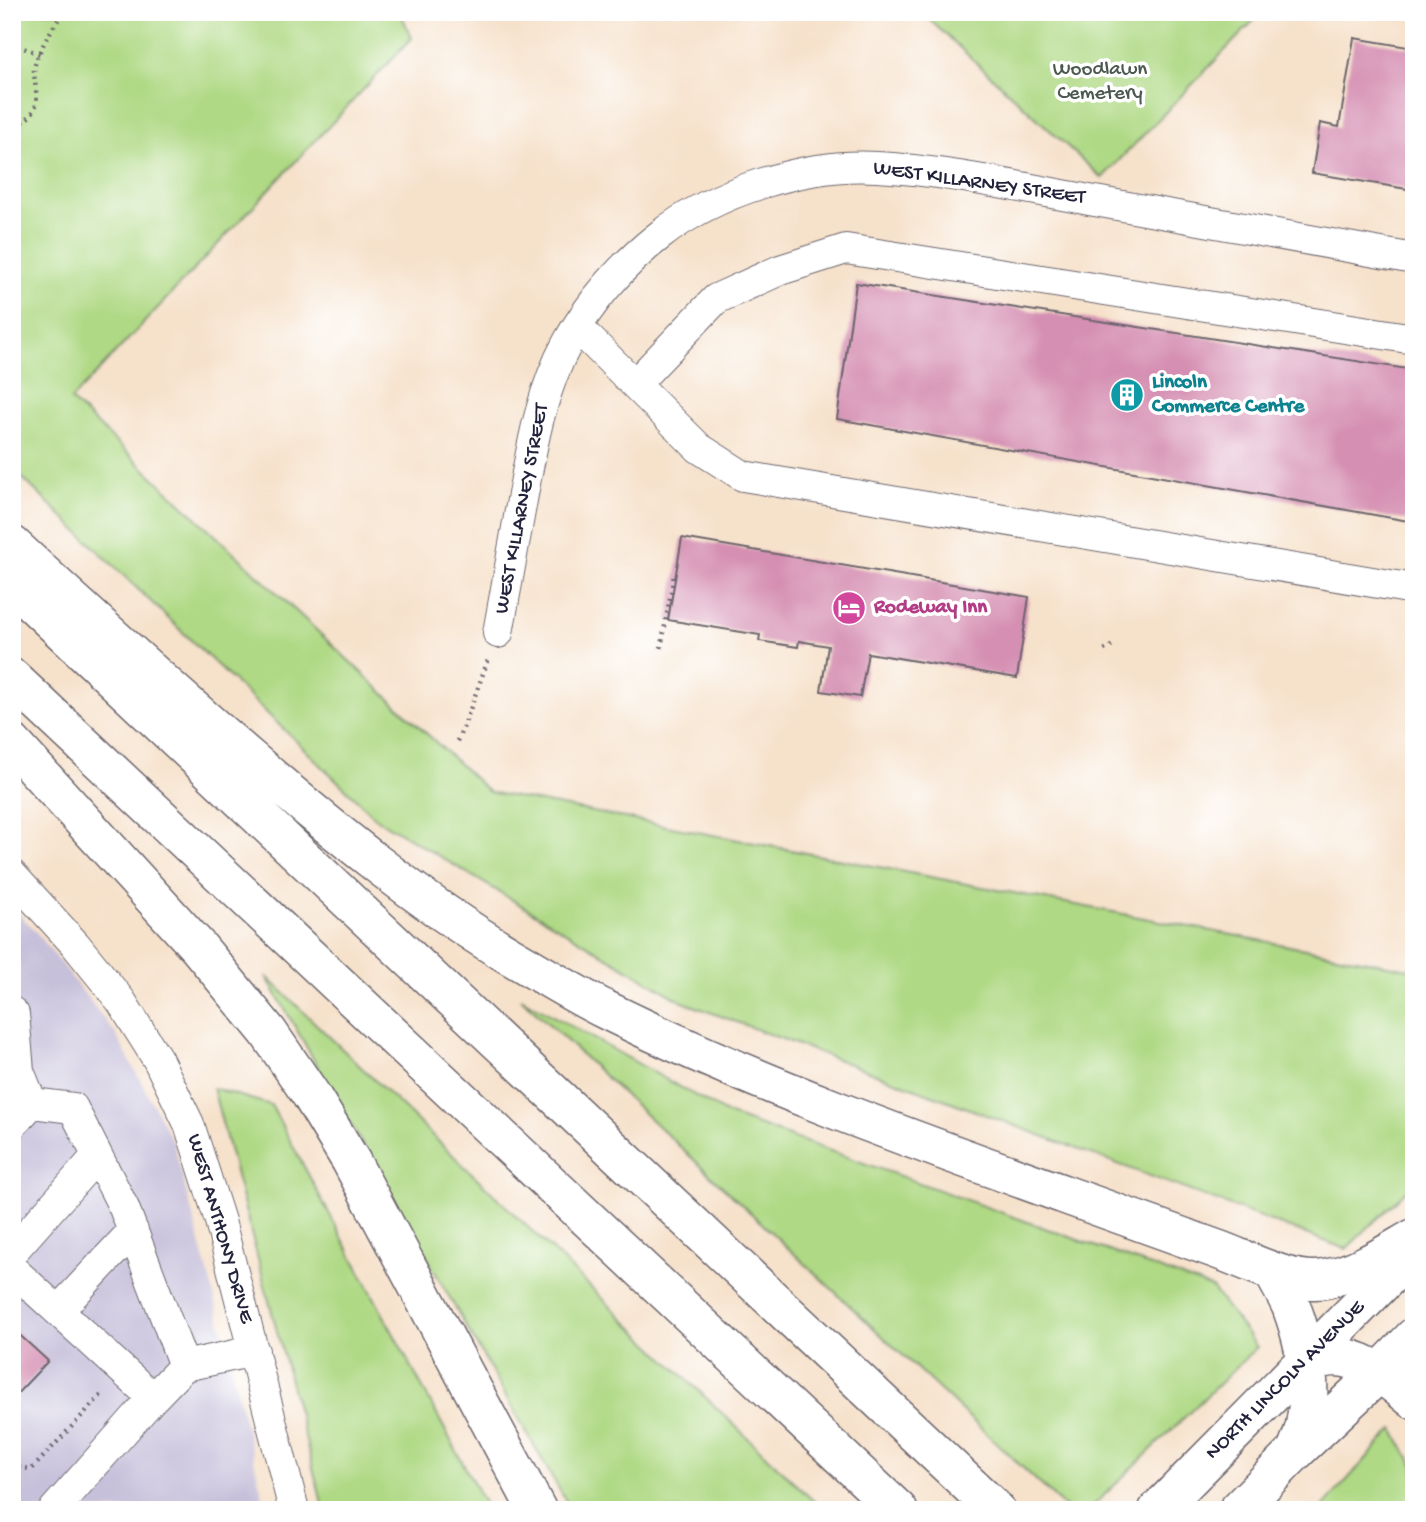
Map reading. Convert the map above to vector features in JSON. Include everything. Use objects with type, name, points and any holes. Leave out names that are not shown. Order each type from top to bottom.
[{"type":"main road","points":[[12,545],[163,684],[316,817],[408,888],[506,953],[604,1009],[705,1057],[823,1105],[1273,1272],[1323,1280],[1363,1267],[1414,1238]]},
{"type":"main road","points":[[12,584],[996,1510]]},
{"type":"main road","points":[[12,678],[898,1510]]},
{"type":"main road","points":[[12,743],[199,948],[268,1032],[351,1161],[537,1510]]},
{"type":"main road","name":"NORTH LINCOLN AVENUE","points":[[1157,1510],[1414,1251]]},
{"type":"main road","points":[[1273,1272],[1290,1304],[1302,1340],[1305,1361],[1309,1394],[1305,1427],[1296,1451]]},
{"type":"main road","points":[[1238,1510],[1414,1337]]},
{"type":"main road","points":[[1305,1361],[1335,1357],[1362,1363],[1381,1372],[1414,1401]]},
{"type":"street","name":"WEST KILLARNEY STREET","points":[[498,633],[536,426],[550,381],[568,343],[593,304],[625,266],[659,236],[691,214],[747,188],[794,174],[876,166],[956,176],[1414,259]]},
{"type":"street","points":[[635,384],[716,299],[780,270],[846,249],[1414,340]]},
{"type":"street","points":[[578,327],[699,448],[743,476],[1414,589]]},
{"type":"street","name":"WEST ANTHONY DRIVE","points":[[13,877],[75,944],[121,1001],[158,1060],[189,1124],[220,1221],[294,1510]]},
{"type":"street","points":[[13,1014],[19,1071],[32,1102]]},
{"type":"street","points":[[32,1102],[73,1108],[124,1208],[184,1366]]},
{"type":"street","points":[[12,1125],[32,1102]]},
{"type":"street","points":[[12,1252],[97,1156]]},
{"type":"street","points":[[58,1311],[133,1231]]},
{"type":"street","points":[[12,1269],[153,1398]]},
{"type":"street","points":[[54,1510],[184,1366],[254,1351]]},
{"type":"path","points":[[12,132],[29,118],[36,106],[34,66],[53,25],[64,12]]},
{"type":"path","points":[[12,42],[40,54]]},
{"type":"path","points":[[661,648],[674,575]]},
{"type":"path","points":[[457,741],[498,633]]},
{"type":"path","points":[[1104,650],[1115,644]]},
{"type":"path","points":[[12,1467],[32,1469],[109,1387]]},
{"type":"shaded area","points":[[12,907],[33,928],[115,1033],[173,1142],[213,1291],[266,1510],[12,1510]]},
{"type":"green space","points":[[12,12],[400,12],[412,38],[71,400],[489,792],[1414,970],[1414,1183],[1346,1249],[683,1002],[377,819],[12,468]]},
{"type":"green space","name":"Woodlawn Cemetery","points":[[921,12],[1262,12],[1102,178]]},
{"type":"green space","points":[[266,976],[823,1510],[571,1510]]},
{"type":"green space","points":[[521,998],[730,1115],[1212,1288],[1257,1347],[1089,1510],[1068,1510]]},
{"type":"green space","points":[[213,1088],[271,1105],[488,1510],[324,1510]]},
{"type":"green space","points":[[1393,1429],[1414,1466],[1414,1510],[1320,1510]]},
{"type":"building","points":[[1354,38],[1414,48],[1414,150],[1407,189],[1312,173],[1320,123],[1339,127]]},
{"type":"building","name":"Lincoln Commerce Centre","points":[[856,283],[1414,370],[1414,522],[837,419]]},
{"type":"building","name":"Rodeway Inn","points":[[682,538],[1029,597],[1017,678],[868,653],[860,697],[821,691],[828,646],[799,641],[798,647],[759,641],[760,635],[668,620]]},
{"type":"building","points":[[12,1328],[48,1361],[12,1399]]},
{"type":"place","name":"Lincoln Commerce Centre","points":[[1127,395]]},
{"type":"place","name":"Rodeway Inn","points":[[849,608]]}]
